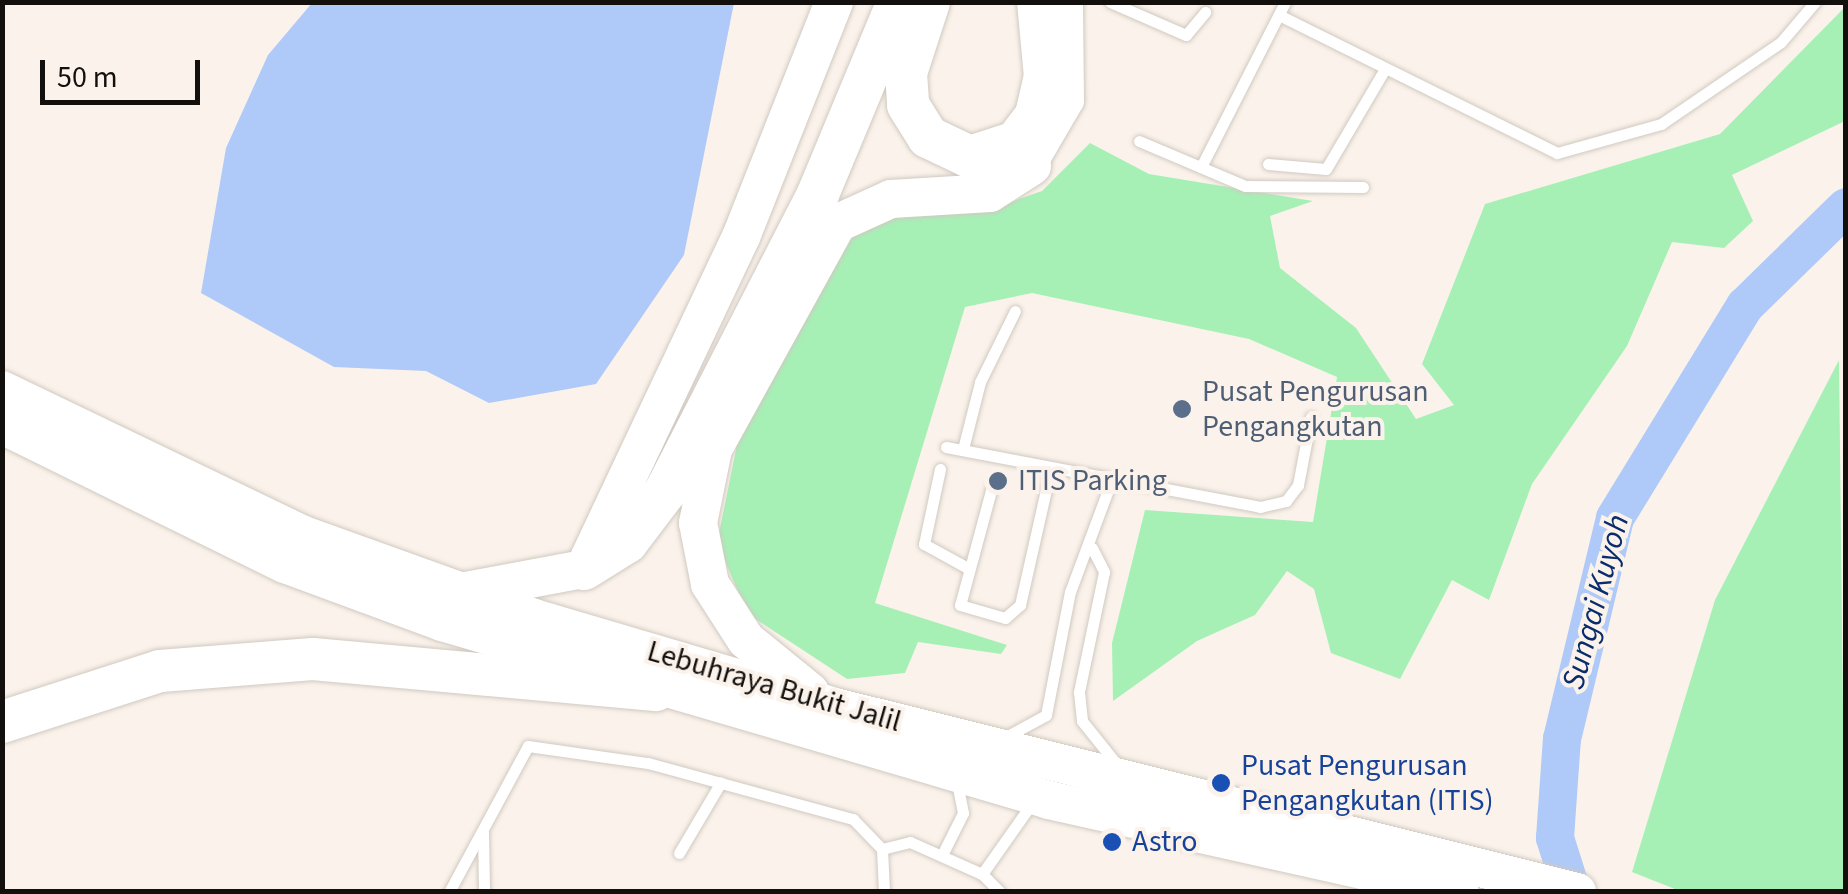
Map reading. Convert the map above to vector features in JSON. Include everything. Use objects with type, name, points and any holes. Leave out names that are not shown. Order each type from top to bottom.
[{"type":"highway","points":[[584,569],[714,296],[834,2]]},
{"type":"highway","points":[[907,8],[908,105],[928,136],[970,156],[1016,142],[1036,115],[1045,77],[1038,2]]},
{"type":"highway","points":[[907,8],[882,87],[905,147],[962,178],[1001,179],[1032,166]]},
{"type":"highway","points":[[454,592],[584,569],[627,542],[665,492],[818,194],[907,8]]},
{"type":"highway","points":[[831,706],[746,640],[717,600],[699,546],[705,467],[838,223],[891,198],[990,193],[1032,166]]},
{"type":"highway","name":"Lebuhraya Bukit Jalil","points":[[2,390],[235,506],[454,592],[831,706],[1129,778],[1472,878]]},
{"type":"highway","name":"Lebuhraya Bukit Jalil","points":[[2,425],[285,564],[656,690],[1049,800],[1472,878],[1576,892]]},
{"type":"highway","points":[[2,722],[160,670],[313,658],[656,690]]},
{"type":"street","points":[[1032,166],[1070,101],[1070,2]]},
{"type":"lane","points":[[1110,2],[1136,5],[1186,35],[1205,12]]},
{"type":"lane","points":[[1201,167],[1282,8],[1385,69],[1557,152],[1661,124],[1781,42],[1816,2]]},
{"type":"lane","points":[[1268,164],[1326,169],[1385,69]]},
{"type":"lane","points":[[1139,141],[1245,186],[1363,186]]},
{"type":"lane","points":[[964,446],[980,382],[1015,311]]},
{"type":"lane","points":[[946,448],[964,446],[1051,467],[1260,507],[1286,501],[1311,416]]},
{"type":"lane","points":[[992,483],[966,567],[960,605],[1006,618],[1020,605],[1051,467]]},
{"type":"lane","points":[[940,469],[924,544],[966,567]]},
{"type":"lane","points":[[989,745],[1046,715],[1070,592],[1092,548],[1112,479]]},
{"type":"lane","points":[[1092,548],[1104,572],[1078,692],[1082,721],[1129,778]]},
{"type":"lane","points":[[449,892],[528,746],[720,782],[852,820],[882,849],[884,892]]},
{"type":"lane","points":[[942,855],[964,806],[950,773]]},
{"type":"lane","points":[[679,853],[720,782]]},
{"type":"lane","points":[[982,874],[1019,812],[1049,800]]},
{"type":"lane","points":[[484,828],[484,892]]},
{"type":"lane","points":[[882,849],[910,842],[982,874],[1000,892]]},
{"type":"green space","points":[[1845,7],[1845,121],[1732,175],[1753,221],[1724,248],[1672,242],[1627,346],[1532,484],[1489,600],[1452,580],[1400,679],[1331,653],[1314,589],[1287,571],[1255,615],[1197,641],[1113,701],[1112,643],[1145,510],[1313,522],[1337,377],[1249,339],[1032,293],[965,307],[875,603],[1007,645],[1001,654],[918,642],[905,673],[847,679],[748,614],[717,543],[738,440],[841,235],[891,210],[985,211],[1042,191],[1090,143],[1149,174],[1313,201],[1270,216],[1280,268],[1356,328],[1416,419],[1454,405],[1422,364],[1485,204],[1720,134]]},
{"type":"green space","points":[[1839,360],[1845,891],[1680,891],[1632,872],[1715,600]]},
{"type":"water","points":[[312,3],[734,3],[684,255],[596,384],[489,403],[426,371],[334,367],[201,293],[226,148],[268,55]]},
{"type":"waterway","name":"Sungai Kuyoh","points":[[1572,892],[1555,838],[1562,739],[1615,518],[1745,306],[1846,207]]},
{"type":"place","name":"Pusat Pengurusan Pengangkutan","points":[[1182,409]]},
{"type":"place","name":"ITIS Parking","points":[[998,481]]},
{"type":"place","name":"Pusat Pengurusan Pengangkutan (ITIS)","points":[[1221,783]]},
{"type":"place","name":"Astro","points":[[1112,842]]}]
